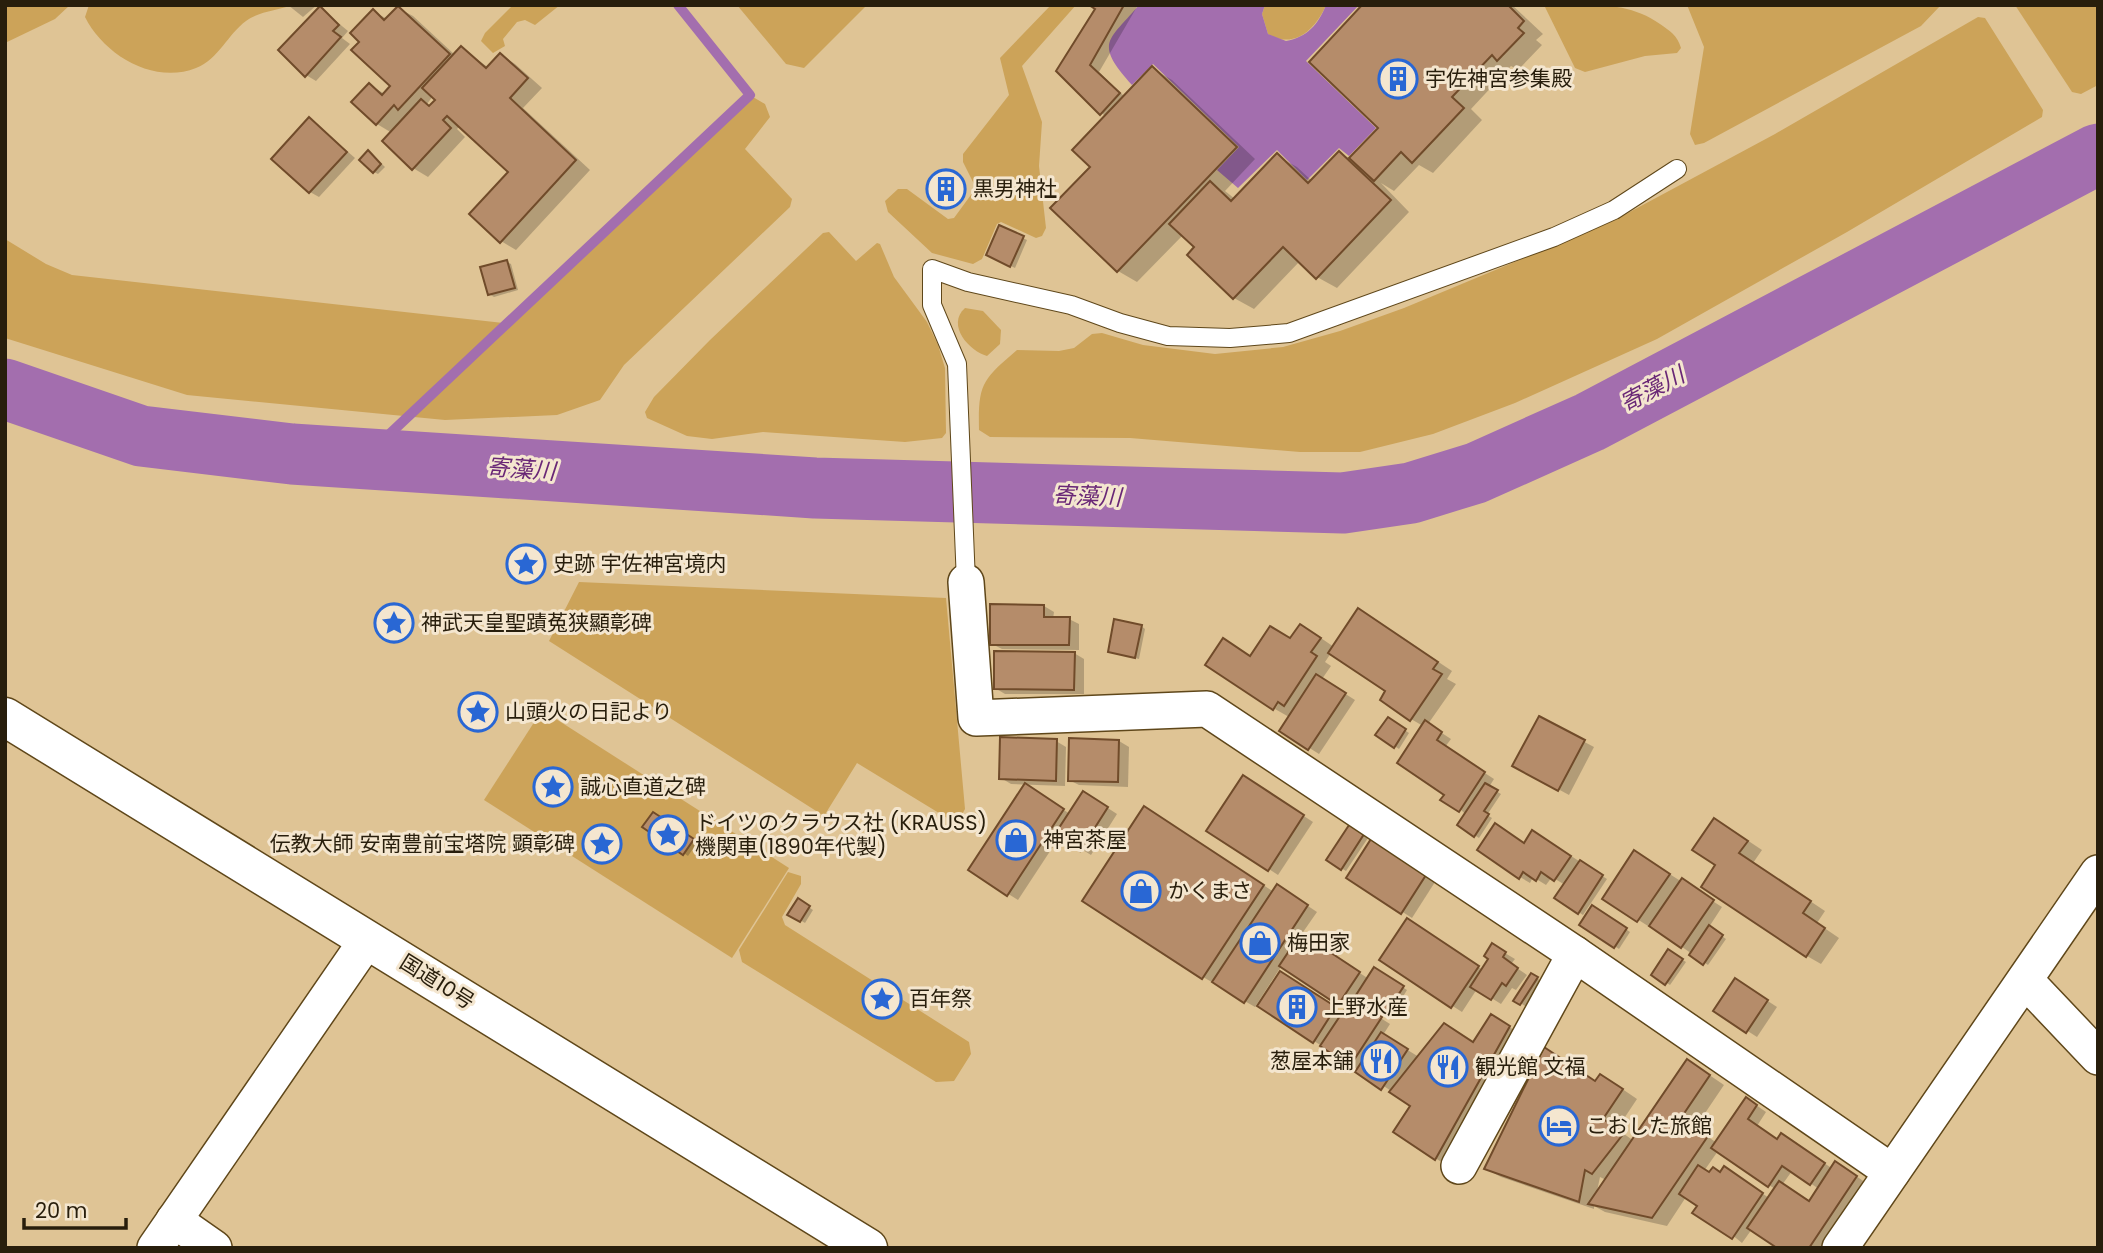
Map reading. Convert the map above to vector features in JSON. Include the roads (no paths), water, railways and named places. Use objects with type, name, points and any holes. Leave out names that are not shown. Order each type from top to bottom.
[{"type":"highway","name":"国道10号","points":[[5,717],[868,1248]]},
{"type":"street","points":[[966,576],[976,718],[1207,709],[1575,954],[1892,1172]]},
{"type":"street","points":[[1840,1248],[2098,873]]},
{"type":"street","points":[[215,1248],[164,1234],[368,940]]},
{"type":"street","points":[[1459,1166],[1575,954]]},
{"type":"street","points":[[2025,980],[2098,1057]]},
{"type":"lane","points":[[966,576],[962,418],[957,365],[932,305],[932,269],[968,282],[1071,305],[1120,323],[1168,336],[1230,338],[1289,333],[1555,237],[1614,210],[1677,169]]},
{"type":"waterway","points":[[363,459],[750,95],[678,5]]},
{"type":"waterway","name":"寄藻川","points":[[5,389],[141,436],[292,454],[815,488],[1343,503],[1411,493],[1476,473],[1590,422],[2098,154]]},
{"type":"place","name":"宇佐神宮参集殿","points":[[1398,79]]},
{"type":"place","name":"黒男神社","points":[[946,189]]},
{"type":"place","name":"史跡 宇佐神宮境内","points":[[526,564]]},
{"type":"place","name":"神武天皇聖蹟菟狭顯彰碑","points":[[394,623]]},
{"type":"place","name":"山頭火の日記より","points":[[478,712]]},
{"type":"place","name":"誠心直道之碑","points":[[553,787]]},
{"type":"place","name":"ドイツのクラウス社 (KRAUSS) 機関車(1890年代製)","points":[[668,835]]},
{"type":"place","name":"神宮茶屋","points":[[1016,840]]},
{"type":"place","name":"伝教大師 安南豊前宝塔院 顕彰碑","points":[[602,844]]},
{"type":"place","name":"かくまさ","points":[[1141,891]]},
{"type":"place","name":"梅田家","points":[[1260,943]]},
{"type":"place","name":"百年祭","points":[[882,999]]},
{"type":"place","name":"上野水産","points":[[1297,1007]]},
{"type":"place","name":"葱屋本舗","points":[[1381,1061]]},
{"type":"place","name":"観光館 文福","points":[[1448,1067]]},
{"type":"place","name":"こおした旅館","points":[[1559,1126]]}]
